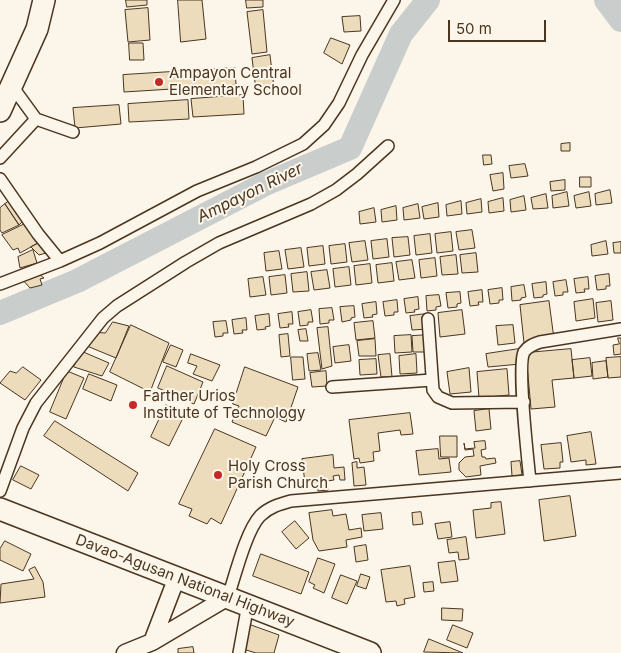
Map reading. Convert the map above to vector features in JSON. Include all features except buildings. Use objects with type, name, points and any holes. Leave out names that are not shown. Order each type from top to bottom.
[{"type":"highway","points":[[0,111],[36,29],[44,0]]},
{"type":"highway","name":"Davao-Agusan National Highway","points":[[0,509],[370,653]]},
{"type":"street","points":[[0,284],[100,243],[197,191],[256,167],[304,144],[324,125],[339,103],[362,56],[394,0]]},
{"type":"street","points":[[12,86],[36,119],[73,132]]},
{"type":"street","points":[[0,158],[36,119]]},
{"type":"street","points":[[0,491],[23,428],[36,403],[102,318],[117,306],[219,243],[311,204],[336,190],[388,146]]},
{"type":"street","points":[[0,179],[38,234],[60,261]]},
{"type":"street","points":[[428,319],[433,390],[438,397],[452,403],[524,402]]},
{"type":"street","points":[[530,481],[522,359],[524,352],[529,346],[540,342],[621,329]]},
{"type":"street","points":[[332,388],[432,380]]},
{"type":"street","points":[[125,653],[152,642],[228,597],[250,533],[259,517],[273,506],[291,501],[621,473]]},
{"type":"street","points":[[152,642],[177,577]]},
{"type":"street","points":[[239,653],[248,604]]},
{"type":"waterway","name":"Ampayon River","points":[[0,313],[77,281],[265,184],[350,148],[401,34],[428,0]]},
{"type":"waterway","name":"Ampayon River","points":[[606,0],[621,20]]},
{"type":"place","name":"Ampayon Central Elementary School","points":[[159,82]]},
{"type":"place","name":"Farther Urios Institute of Technology","points":[[133,405]]},
{"type":"place","name":"Holy Cross Parish Church","points":[[218,475]]}]
